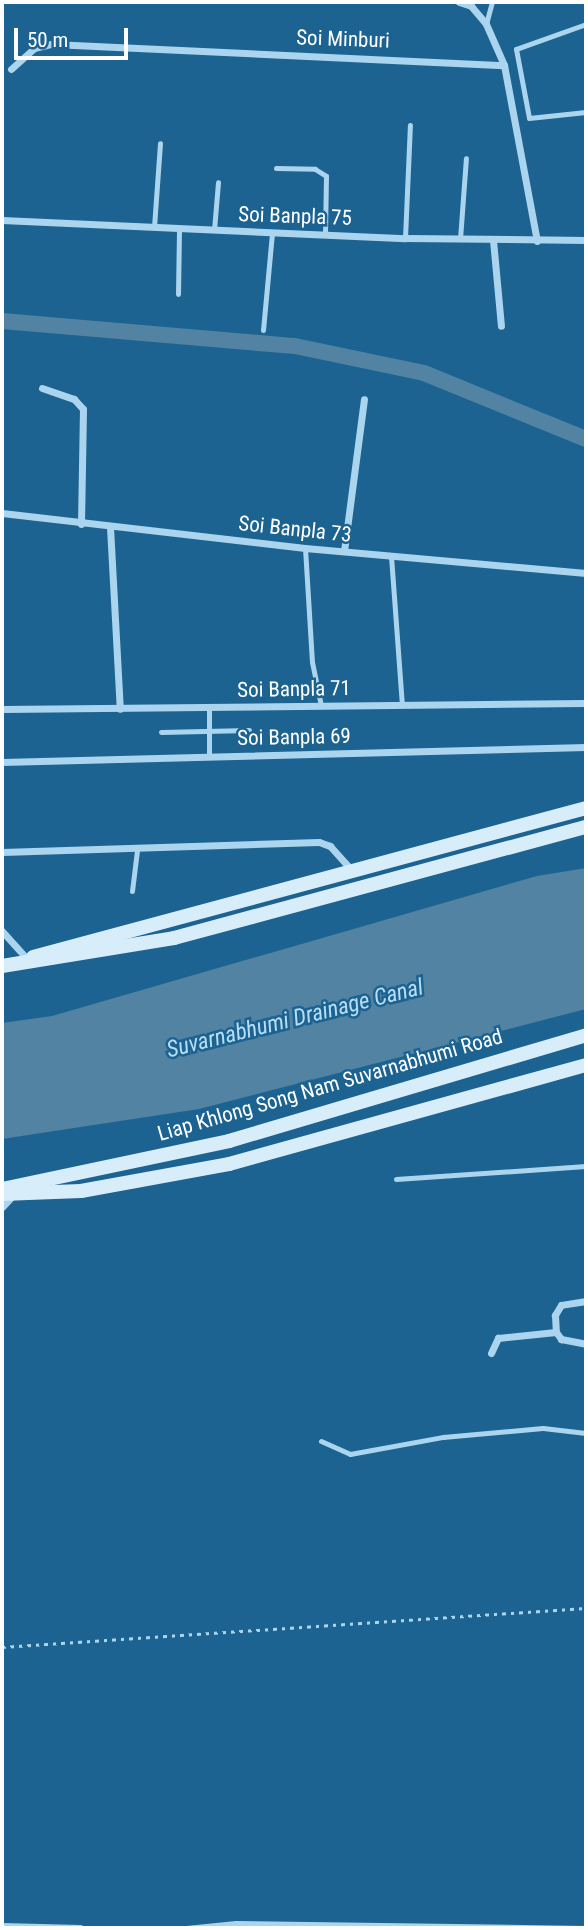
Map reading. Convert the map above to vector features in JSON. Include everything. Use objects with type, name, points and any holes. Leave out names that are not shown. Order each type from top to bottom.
[{"type":"main road","points":[[5,966],[351,869],[586,808]]},
{"type":"main road","points":[[5,966],[174,938],[586,827]]},
{"type":"main road","name":"Liap Khlong Song Nam Suvarnabhumi Road","points":[[6,1192],[229,1141],[586,1035]]},
{"type":"main road","points":[[6,1192],[102,1188],[229,1164],[586,1065]]},
{"type":"street","points":[[459,2],[471,6],[485,24],[504,65],[537,241]]},
{"type":"street","name":"Soi Minburi","points":[[11,69],[34,48],[52,44],[504,65]]},
{"type":"street","name":"Soi Banpla 75","points":[[2,220],[405,238],[586,240]]},
{"type":"street","points":[[493,240],[501,326]]},
{"type":"street","points":[[41,388],[74,399],[83,409],[81,524]]},
{"type":"street","points":[[344,551],[364,398]]},
{"type":"street","name":"Soi Banpla 73","points":[[2,513],[305,548],[586,573]]},
{"type":"street","points":[[110,527],[120,709]]},
{"type":"street","name":"Soi Banpla 71","points":[[2,709],[586,702]]},
{"type":"street","name":"Soi Banpla 69","points":[[2,762],[586,747]]},
{"type":"street","points":[[2,852],[137,850],[319,842],[330,846],[351,869]]},
{"type":"street","points":[[2,931],[27,959]]},
{"type":"street","points":[[2,1207],[6,1192]]},
{"type":"street","points":[[586,1301],[561,1305],[555,1315],[556,1332],[568,1344],[586,1344]]},
{"type":"street","points":[[491,1353],[498,1338],[556,1332]]},
{"type":"street","points":[[2,1926],[80,1928]]},
{"type":"lane","points":[[485,24],[492,2]]},
{"type":"lane","points":[[586,24],[516,49],[529,118],[586,112]]},
{"type":"lane","points":[[405,238],[410,125]]},
{"type":"lane","points":[[154,227],[160,143]]},
{"type":"lane","points":[[460,239],[466,158]]},
{"type":"lane","points":[[276,168],[315,169],[326,176],[325,235]]},
{"type":"lane","points":[[214,230],[218,181]]},
{"type":"lane","points":[[178,293],[179,229]]},
{"type":"lane","points":[[263,330],[272,233]]},
{"type":"lane","points":[[305,548],[312,663],[321,706]]},
{"type":"lane","points":[[391,556],[402,705]]},
{"type":"lane","points":[[209,708],[209,757]]},
{"type":"lane","points":[[161,732],[249,730]]},
{"type":"lane","points":[[132,891],[137,850]]},
{"type":"lane","points":[[396,1179],[586,1166]]},
{"type":"lane","points":[[321,1441],[350,1454],[443,1437],[543,1429],[586,1433]]},
{"type":"lane","points":[[186,1928],[236,1923],[586,1928]]},
{"type":"path","points":[[2,1647],[586,1608]]},
{"type":"water","name":"Suvarnabhumi Drainage Canal","points":[[586,868],[586,1009],[199,1109],[2,1139],[2,1023],[52,1016],[537,876]]},
{"type":"waterway","points":[[2,321],[295,346],[424,373],[586,439]]}]
